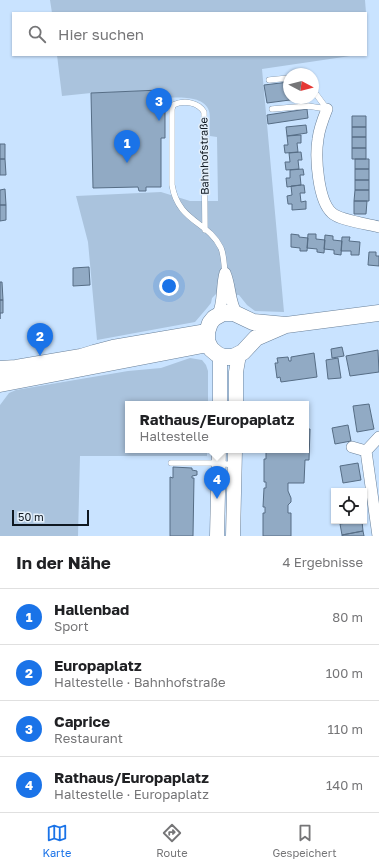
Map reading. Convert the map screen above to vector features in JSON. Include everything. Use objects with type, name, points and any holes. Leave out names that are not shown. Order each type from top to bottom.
[{"type":"main road","points":[[217,316],[227,313],[240,316],[253,322],[286,325],[379,313]]},
{"type":"main road","name":"Bahnhofstraße","points":[[207,338],[210,323],[217,316]]},
{"type":"main road","points":[[240,316],[246,322],[250,330],[250,340],[244,350]]},
{"type":"main road","points":[[207,338],[214,352],[220,356],[229,358],[244,350],[256,338],[286,325]]},
{"type":"main road","points":[[0,369],[16,368],[80,357],[113,348],[207,338]]},
{"type":"main road","points":[[0,376],[0,384],[207,338]]},
{"type":"street","points":[[327,109],[318,138],[316,160],[320,186],[327,208],[333,214],[341,218],[379,227]]},
{"type":"street","name":"Bahnhofstraße","points":[[217,316],[221,310],[222,284],[225,273]]},
{"type":"street","name":"Bahnhofstraße","points":[[225,273],[229,282],[233,309],[240,316]]},
{"type":"street","points":[[236,401],[236,372],[244,350]]},
{"type":"street","points":[[220,356],[220,401]]},
{"type":"street","points":[[366,451],[379,437]]},
{"type":"street","points":[[352,447],[366,451]]},
{"type":"street","points":[[366,451],[378,536]]},
{"type":"street","points":[[233,536],[235,453]]},
{"type":"street","points":[[217,536],[218,457]]},
{"type":"lane","points":[[270,80],[283,79]]},
{"type":"lane","points":[[319,98],[327,109]]},
{"type":"lane","name":"Bahnhofstraße","points":[[205,230],[204,112],[201,108],[192,103],[178,103],[173,105],[172,109],[172,186],[174,196],[184,212],[205,230],[221,248],[225,273]]},
{"type":"lane","points":[[272,109],[308,106],[327,109]]},
{"type":"lane","points":[[171,463],[218,457],[234,465]]},
{"type":"shaded area","points":[[50,0],[365,0],[366,12],[52,12]]},
{"type":"shaded area","points":[[57,56],[350,56],[262,69],[284,312],[255,311],[247,305],[239,295],[217,293],[212,298],[211,303],[195,322],[97,340],[88,242],[76,196],[161,192],[190,201],[218,201],[217,137],[210,136],[209,111],[206,106],[195,99],[160,98],[160,90],[91,93],[62,96]]},
{"type":"shaded area","points":[[190,358],[202,360],[208,371],[208,401],[125,401],[125,453],[207,453],[207,456],[80,456],[78,536],[0,536],[0,405],[9,393],[16,390],[128,371],[161,368]]},
{"type":"building","points":[[283,83],[283,101],[267,103],[264,85]]},
{"type":"building","points":[[160,90],[160,106],[165,106],[165,138],[161,138],[161,187],[146,187],[146,191],[139,191],[138,187],[93,188],[91,93]]},
{"type":"building","points":[[307,109],[308,118],[268,124],[267,115]]},
{"type":"building","points":[[352,116],[366,116],[366,127],[352,127]]},
{"type":"building","points":[[306,125],[307,133],[287,136],[286,127]]},
{"type":"building","points":[[352,127],[366,127],[366,137],[352,137]]},
{"type":"building","points":[[301,135],[301,143],[297,143],[298,152],[285,153],[284,145],[288,145],[287,136]]},
{"type":"building","points":[[352,137],[366,137],[366,148],[352,148]]},
{"type":"building","points":[[0,144],[5,144],[5,159],[0,159]]},
{"type":"building","points":[[352,148],[366,148],[366,159],[352,159]]},
{"type":"building","points":[[301,152],[302,160],[298,160],[299,169],[286,170],[285,162],[290,162],[289,153]]},
{"type":"building","points":[[0,159],[5,159],[6,175],[0,175]]},
{"type":"building","points":[[355,159],[369,159],[369,169],[355,169]]},
{"type":"building","points":[[303,169],[304,175],[300,175],[301,185],[287,187],[286,178],[290,178],[290,170]]},
{"type":"building","points":[[355,169],[369,169],[369,180],[355,180]]},
{"type":"building","points":[[355,180],[369,180],[369,190],[355,190]]},
{"type":"building","points":[[304,185],[305,193],[300,193],[301,202],[306,201],[306,209],[292,210],[292,204],[288,204],[287,196],[292,195],[291,186]]},
{"type":"building","points":[[5,189],[6,205],[0,205],[0,190]]},
{"type":"building","points":[[355,190],[369,190],[369,201],[354,201]]},
{"type":"building","points":[[354,201],[367,201],[366,214],[354,214]]},
{"type":"building","points":[[0,205],[6,205],[6,220],[0,221]]},
{"type":"building","points":[[291,234],[308,238],[307,251],[300,251],[300,248],[291,247]]},
{"type":"building","points":[[308,234],[316,234],[316,239],[325,240],[324,253],[317,252],[317,249],[307,248]]},
{"type":"building","points":[[325,235],[333,236],[333,240],[342,241],[341,255],[334,254],[334,250],[324,249]]},
{"type":"building","points":[[342,237],[350,237],[349,241],[360,242],[359,255],[351,255],[351,251],[341,251]]},
{"type":"building","points":[[369,252],[376,252],[376,256],[379,256],[379,266],[368,265]]},
{"type":"building","points":[[89,267],[90,285],[73,286],[73,268]]},
{"type":"building","points":[[0,282],[2,282],[3,300],[0,300]]},
{"type":"building","points":[[0,300],[3,300],[3,313],[0,313]]},
{"type":"building","points":[[342,347],[344,356],[332,358],[331,349]]},
{"type":"building","points":[[378,350],[379,372],[350,376],[346,356]]},
{"type":"building","points":[[314,353],[317,377],[281,382],[280,377],[277,378],[275,363],[278,363],[277,358],[288,357],[289,361],[291,361],[291,357]]},
{"type":"building","points":[[338,358],[341,378],[328,379],[326,360]]},
{"type":"building","points":[[369,404],[374,429],[357,432],[353,406]]},
{"type":"building","points":[[348,425],[351,441],[335,444],[332,428]]},
{"type":"building","points":[[310,429],[309,460],[305,460],[304,483],[288,483],[288,491],[291,498],[291,502],[288,505],[288,513],[291,513],[291,536],[263,536],[263,513],[265,513],[265,507],[263,507],[264,488],[266,488],[266,482],[264,482],[264,459],[266,459],[266,453],[309,453]]},
{"type":"building","points":[[358,463],[361,480],[343,483],[340,466]]},
{"type":"building","points":[[173,467],[192,468],[192,470],[197,471],[197,475],[192,476],[192,478],[194,478],[193,536],[170,536],[170,477],[173,478]]},
{"type":"building","points":[[340,524],[362,524],[363,531],[342,535]]},
{"type":"building","points":[[363,531],[364,536],[342,536],[342,535]]},
{"type":"place","name":"Caprice","points":[[159,121]]},
{"type":"place","name":"Hallenbad","points":[[127,163]]},
{"type":"place","name":"Europaplatz","points":[[40,356]]},
{"type":"place","name":"Rathaus/Europaplatz","points":[[217,499]]}]
